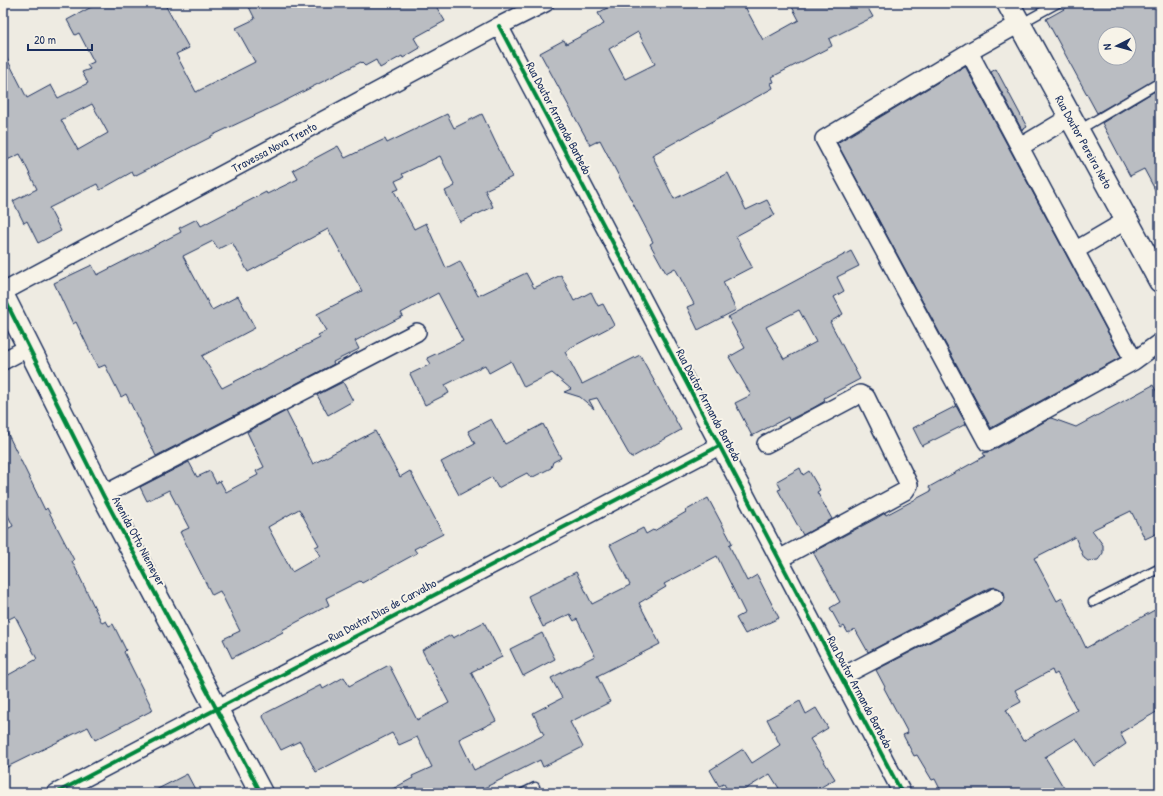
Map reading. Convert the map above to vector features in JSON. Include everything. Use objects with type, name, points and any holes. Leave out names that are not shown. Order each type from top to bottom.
[{"type":"main road","name":"Rua Doutor Pereira Neto","points":[[1008,3],[1160,281]]},
{"type":"main road","name":"Avenida Otto Niemeyer","points":[[3,296],[103,495],[261,793]]},
{"type":"street","name":"Travessa Nova Trento","points":[[3,292],[545,3]]},
{"type":"street","points":[[1019,24],[969,52],[824,139],[987,442],[1134,361],[1160,342]]},
{"type":"street","name":"Rua Doutor Armando Barbedo","points":[[500,26],[902,793]]},
{"type":"street","points":[[969,52],[1134,361]]},
{"type":"street","points":[[1020,147],[1074,124]]},
{"type":"street","points":[[1076,250],[1127,220]]},
{"type":"street","points":[[103,495],[417,332]]},
{"type":"street","points":[[3,361],[29,347]]},
{"type":"street","points":[[766,444],[860,394],[866,397],[909,485],[905,491],[779,559]]},
{"type":"street","name":"Rua Doutor Dias de Carvalho","points":[[56,793],[719,446]]},
{"type":"street","points":[[841,677],[995,597]]},
{"type":"lane","points":[[1019,24],[1058,3]]},
{"type":"lane","points":[[1074,124],[1160,82]]},
{"type":"lane","points":[[1093,602],[1160,568]]},
{"type":"lane","points":[[523,793],[535,787]]},
{"type":"building","points":[[99,3],[164,3],[189,48],[176,54],[196,92],[255,62],[236,28],[255,19],[247,3],[434,3],[445,21],[414,38],[420,48],[403,58],[402,56],[380,68],[376,60],[365,66],[361,62],[134,176],[132,172],[100,190],[97,184],[49,208],[61,231],[38,243],[27,221],[24,223],[13,201],[37,189],[20,154],[3,162],[3,51],[27,98],[51,85],[58,98],[88,83],[82,72],[90,69],[87,65],[94,62],[79,33],[75,35],[67,20]],"holes":[[[92,104],[108,133],[78,150],[61,120]]]},
{"type":"building","points":[[616,3],[743,3],[763,40],[799,20],[790,3],[865,3],[873,17],[829,39],[832,46],[772,77],[774,82],[771,83],[773,88],[652,155],[674,199],[728,173],[746,210],[767,200],[775,215],[736,236],[752,267],[723,282],[736,310],[698,330],[687,307],[694,304],[675,268],[666,273],[650,244],[653,242],[600,140],[590,145],[540,53],[564,40],[566,44],[604,24],[598,13]],"holes":[[[638,32],[655,64],[625,79],[609,49]]]},
{"type":"building","points":[[1075,3],[1160,3],[1160,77],[1097,113],[1046,19]]},
{"type":"building","points":[[965,66],[1121,357],[991,428],[837,143]]},
{"type":"building","points":[[996,69],[1027,127],[1022,130],[991,72]]},
{"type":"building","points":[[1160,88],[1160,199],[1144,169],[1130,176],[1102,123]]},
{"type":"building","points":[[447,114],[454,128],[482,114],[512,177],[485,190],[493,207],[460,222],[445,191],[455,186],[440,156],[402,174],[404,177],[395,181],[399,189],[394,191],[414,229],[426,223],[446,268],[460,261],[478,296],[526,273],[534,288],[561,275],[574,301],[591,292],[598,306],[603,304],[614,325],[565,352],[582,384],[640,355],[681,430],[631,458],[597,398],[589,400],[594,409],[580,397],[564,392],[571,389],[552,373],[524,387],[511,361],[489,373],[485,365],[445,385],[449,393],[425,405],[410,374],[431,364],[427,358],[463,341],[438,293],[401,313],[403,316],[355,341],[359,349],[333,362],[334,364],[156,456],[126,394],[121,397],[105,365],[98,368],[76,322],[73,324],[54,283],[92,265],[97,275],[181,232],[179,228],[197,219],[201,226],[266,192],[267,194],[298,179],[293,170],[338,146],[345,158],[385,139],[387,143]],"holes":[[[328,229],[362,291],[317,314],[326,331],[318,335],[320,338],[222,388],[202,356],[255,328],[238,296],[212,310],[183,256],[213,241],[218,249],[232,242],[248,272]]]},
{"type":"building","points":[[851,251],[859,266],[837,277],[844,291],[834,297],[843,314],[830,322],[860,379],[824,398],[825,401],[813,408],[789,420],[788,417],[752,436],[735,403],[751,395],[729,357],[745,348],[728,317]],"holes":[[[799,310],[816,342],[784,359],[766,327]]]},
{"type":"building","points":[[343,382],[353,401],[328,415],[317,395]]},
{"type":"building","points":[[1153,385],[1160,398],[1160,532],[1145,539],[1131,511],[1092,530],[1103,545],[1103,553],[1098,560],[1088,561],[1084,558],[1075,537],[1034,558],[1057,601],[1062,598],[1086,648],[1160,607],[1160,710],[1120,733],[1126,744],[1094,766],[1076,738],[1045,757],[1067,793],[942,793],[935,779],[932,780],[917,755],[914,756],[903,735],[908,733],[876,670],[1000,606],[1005,598],[1004,592],[996,587],[990,588],[868,652],[855,629],[848,633],[844,626],[841,628],[830,608],[840,602],[813,552],[885,513],[886,515],[931,491],[929,487],[985,456],[983,453],[992,451],[1051,418],[1076,427]],"holes":[[[1052,670],[1054,675],[1057,673],[1077,710],[1023,741],[1006,710],[1021,702],[1015,690]]]},
{"type":"building","points":[[956,406],[966,424],[922,446],[913,428]]},
{"type":"building","points":[[286,411],[313,464],[375,431],[400,477],[410,471],[443,534],[414,549],[417,553],[362,583],[360,581],[326,598],[329,605],[282,630],[283,632],[232,658],[223,639],[240,631],[220,591],[212,595],[180,532],[189,528],[169,490],[147,501],[140,487],[189,462],[197,477],[210,471],[216,483],[220,481],[226,492],[258,475],[256,471],[264,467],[247,432]],"holes":[[[299,509],[319,545],[315,547],[320,556],[292,572],[268,527]]]},
{"type":"building","points":[[491,419],[505,444],[543,424],[561,458],[553,462],[551,468],[531,478],[527,473],[498,488],[492,477],[459,495],[441,462],[475,444],[468,431]]},
{"type":"building","points":[[3,424],[45,510],[47,508],[74,560],[72,561],[102,623],[106,621],[109,626],[113,624],[126,650],[124,652],[153,710],[95,740],[88,727],[3,769],[3,678],[37,659],[15,616],[3,622],[3,531],[13,526],[3,505]]},
{"type":"building","points":[[800,468],[803,475],[809,471],[820,490],[817,492],[832,519],[803,535],[778,490],[781,489],[777,481]]},
{"type":"building","points":[[708,498],[732,543],[729,545],[747,581],[757,575],[779,618],[745,634],[736,618],[745,613],[717,556],[664,584],[666,587],[639,603],[660,644],[597,676],[610,702],[570,722],[583,747],[543,767],[540,760],[474,793],[385,793],[413,778],[412,776],[432,767],[417,737],[399,745],[392,733],[316,772],[300,741],[281,750],[263,717],[264,714],[321,685],[323,689],[344,677],[349,686],[389,665],[417,720],[449,703],[422,650],[451,635],[453,638],[484,622],[502,657],[471,672],[496,721],[459,739],[474,770],[544,735],[533,713],[562,698],[551,678],[595,656],[577,619],[574,621],[570,614],[543,627],[528,596],[576,572],[592,604],[630,585],[610,545],[643,528],[646,534],[653,530],[654,531]]},
{"type":"building","points":[[542,633],[555,659],[523,676],[510,649]]},
{"type":"building","points":[[800,701],[806,714],[816,708],[828,728],[810,739],[835,779],[811,793],[782,793],[770,774],[739,793],[729,793],[724,784],[719,786],[710,770],[743,749],[752,763],[780,745],[767,719]]},
{"type":"building","points":[[187,774],[197,793],[150,793]]},
{"type":"cycle path","points":[[499,26],[902,793]]},
{"type":"cycle path","points":[[3,296],[103,495],[261,793]]},
{"type":"cycle path","points":[[56,793],[719,446]]}]
